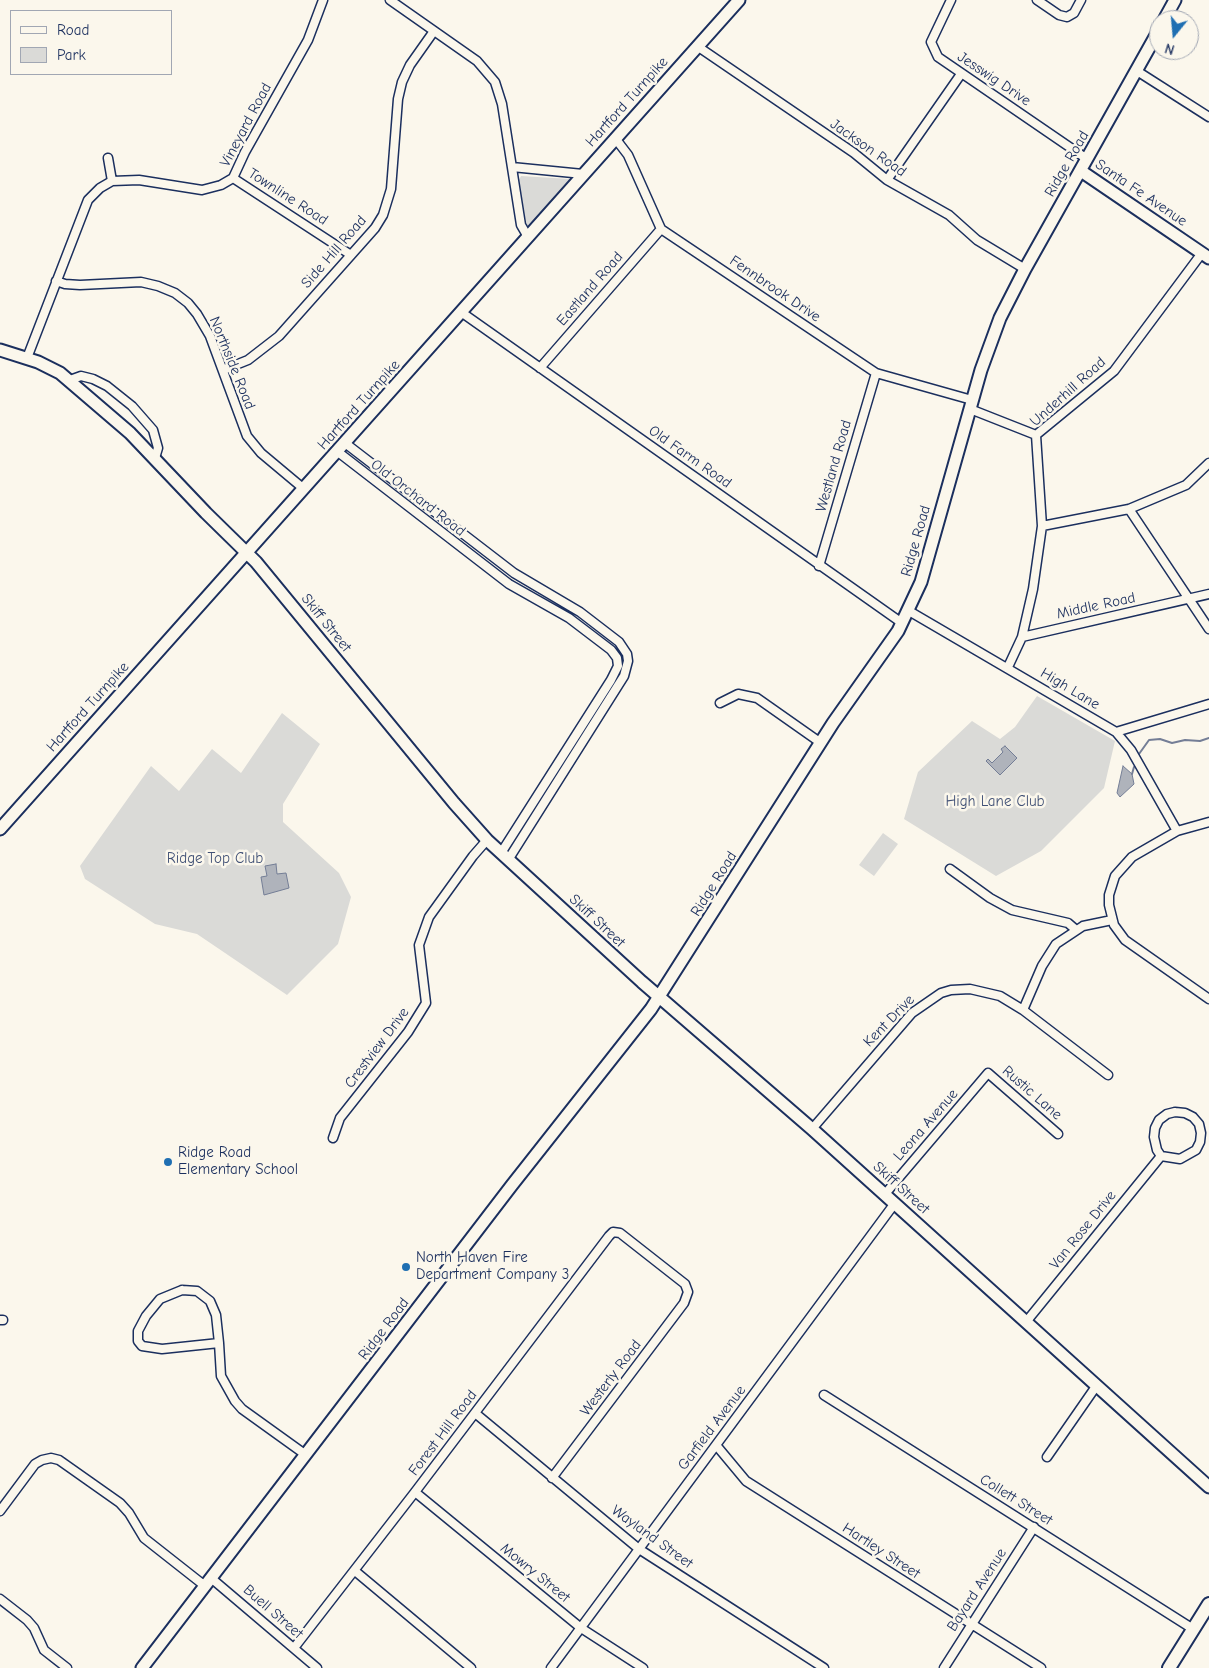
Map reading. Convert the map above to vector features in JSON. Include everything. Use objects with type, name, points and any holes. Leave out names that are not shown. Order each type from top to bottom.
[{"type":"main road","name":"Hartford Turnpike","points":[[0,829],[739,0]]},
{"type":"main road","name":"Ridge Road","points":[[142,1668],[659,997],[821,743],[902,623],[921,582],[971,405],[994,332],[1024,269],[1149,49]]},
{"type":"main road","name":"Santa Fe Avenue","points":[[1080,170],[1205,256]]},
{"type":"main road","name":"Skiff Street","points":[[0,350],[52,368],[70,380],[117,421],[246,552],[454,803],[487,840],[659,997],[885,1194],[1209,1487]]},
{"type":"main road","points":[[1169,1668],[1209,1604]]},
{"type":"street","name":"Vineyard Road","points":[[112,181],[140,180],[202,190],[216,187],[234,178],[245,152],[308,40],[323,0]]},
{"type":"street","points":[[390,0],[477,61],[495,82],[502,104],[521,224],[528,237]]},
{"type":"street","name":"Jesswig Drive","points":[[951,0],[933,35],[932,47],[938,57],[1087,159]]},
{"type":"street","points":[[1037,0],[1059,16],[1067,17],[1074,13],[1081,0]]},
{"type":"street","name":"Side Hill Road","points":[[223,370],[248,360],[279,336],[375,228],[385,208],[390,189],[398,99],[402,82],[410,65],[434,31]]},
{"type":"street","name":"Jackson Road","points":[[697,46],[854,153],[887,180],[949,216],[977,240],[1024,269]]},
{"type":"street","points":[[1137,71],[1209,117]]},
{"type":"street","points":[[887,180],[961,74]]},
{"type":"street","points":[[615,138],[628,155],[661,229]]},
{"type":"street","points":[[27,358],[84,206],[92,195],[112,181],[108,158]]},
{"type":"street","points":[[512,167],[582,174]]},
{"type":"street","name":"Townline Road","points":[[234,178],[351,255]]},
{"type":"street","name":"Eastland Road","points":[[540,368],[661,229]]},
{"type":"street","name":"Fennbrook Drive","points":[[661,229],[876,373],[971,405],[1036,435]]},
{"type":"street","name":"Underhill Road","points":[[1022,636],[1033,589],[1042,526],[1036,435],[1114,371],[1205,256]]},
{"type":"street","name":"Northside Road","points":[[56,281],[80,285],[141,282],[175,293],[188,303],[201,320],[223,370],[247,436],[261,453],[304,489]]},
{"type":"street","name":"Old Farm Road","points":[[461,312],[902,623]]},
{"type":"street","name":"Westland Road","points":[[820,566],[876,373]]},
{"type":"street","points":[[70,380],[81,376],[93,379],[108,386],[125,400],[153,430],[158,448],[155,458]]},
{"type":"street","name":"Old Orchard Road","points":[[342,447],[525,580],[560,598],[580,612],[619,642],[627,654]]},
{"type":"street","name":"Old Orchard Road","points":[[342,447],[482,564],[517,590],[569,618],[618,658]]},
{"type":"street","points":[[1042,526],[1129,509],[1186,485],[1209,463]]},
{"type":"street","points":[[1129,509],[1209,629]]},
{"type":"street","points":[[482,564],[490,553]]},
{"type":"street","points":[[517,590],[525,580]]},
{"type":"street","name":"Middle Road","points":[[1022,636],[1209,594]]},
{"type":"street","name":"High Lane","points":[[909,611],[1008,667],[1116,732],[1131,750],[1177,831]]},
{"type":"street","points":[[1008,667],[1022,636]]},
{"type":"street","points":[[627,654],[628,661],[624,676],[575,756],[505,856],[567,750],[611,680],[618,666],[618,658],[627,654]]},
{"type":"street","points":[[720,703],[738,694],[757,698],[821,743]]},
{"type":"street","points":[[1116,732],[1209,704]]},
{"type":"street","points":[[567,750],[575,756]]},
{"type":"street","points":[[1209,822],[1177,831],[1144,849],[1121,866],[1115,876],[1109,895],[1112,920],[1125,940],[1209,997]]},
{"type":"street","name":"Crestview Drive","points":[[333,1138],[340,1118],[408,1032],[426,1003],[419,945],[429,918],[473,856],[487,840]]},
{"type":"street","points":[[950,869],[982,892],[1012,910],[1068,923],[1075,929]]},
{"type":"street","points":[[1023,1010],[1048,955],[1056,944],[1075,929],[1112,920]]},
{"type":"street","name":"Kent Drive","points":[[812,1129],[912,1013],[941,993],[970,989],[1000,996],[1023,1010],[1108,1076]]},
{"type":"street","name":"Rustic Lane","points":[[988,1073],[1058,1134]]},
{"type":"street","name":"Leona Avenue","points":[[885,1194],[988,1073]]},
{"type":"street","points":[[1176,1112],[1185,1113],[1193,1117],[1199,1124],[1201,1133],[1200,1142],[1196,1150],[1180,1159],[1161,1156],[1157,1150],[1154,1137],[1155,1128],[1160,1120],[1176,1112]]},
{"type":"street","name":"Van Rose Drive","points":[[1026,1322],[1161,1156]]},
{"type":"street","name":"Garfield Avenue","points":[[551,1668],[895,1203]]},
{"type":"street","name":"Forest Hill Road","points":[[294,1648],[355,1571],[612,1232],[620,1234],[686,1284],[688,1292]]},
{"type":"street","points":[[220,1343],[147,1349],[139,1344],[138,1331],[146,1316],[160,1300],[172,1294],[190,1290],[204,1296],[214,1307],[220,1343],[221,1376],[235,1401],[242,1409],[306,1455]]},
{"type":"street","name":"Westerly Road","points":[[552,1478],[684,1303],[688,1292]]},
{"type":"street","points":[[1047,1457],[1097,1384]]},
{"type":"street","name":"Collett Street","points":[[824,1395],[1193,1629]]},
{"type":"street","name":"Wayland Street","points":[[475,1413],[639,1549],[824,1668]]},
{"type":"street","name":"Hartley Street","points":[[716,1445],[746,1481],[1040,1668]]},
{"type":"street","name":"Buell Street","points":[[0,1511],[36,1464],[51,1458],[59,1460],[120,1503],[129,1513],[144,1538],[208,1582],[317,1668]]},
{"type":"street","name":"Mowry Street","points":[[415,1492],[581,1628],[643,1668]]},
{"type":"street","name":"Bayard Avenue","points":[[944,1668],[1034,1527]]},
{"type":"street","points":[[355,1571],[471,1668]]},
{"type":"street","points":[[0,1599],[27,1620],[34,1628],[44,1650],[67,1668]]},
{"type":"green space","points":[[521,176],[570,179],[531,225],[527,225],[525,217],[519,180]]},
{"type":"green space","name":"High Lane Club","points":[[1037,696],[1115,741],[1104,788],[1041,851],[996,876],[904,819],[918,772],[972,721],[1000,739],[1015,727]]},
{"type":"green space","name":"Ridge Top Club","points":[[282,713],[320,744],[283,804],[283,822],[339,873],[351,897],[338,944],[287,995],[197,934],[155,924],[85,879],[80,866],[151,766],[179,791],[212,749],[241,773]]},
{"type":"green space","points":[[883,833],[898,844],[874,876],[859,865]]},
{"type":"shaded area","points":[[1005,746],[1017,758],[1000,775],[986,761],[988,759],[992,763],[1003,752],[1001,749]]},
{"type":"shaded area","points":[[1123,766],[1132,774],[1134,784],[1120,797],[1117,793]]},
{"type":"shaded area","points":[[276,864],[277,874],[286,873],[289,888],[264,895],[261,877],[267,876],[265,866]]},
{"type":"waterway","points":[[1139,754],[1149,740],[1160,739],[1172,743],[1185,740],[1200,741],[1209,738]]},
{"type":"waterway","points":[[1132,774],[1134,767]]},
{"type":"place","name":"Ridge Road Elementary School","points":[[168,1162]]},
{"type":"place","name":"North Haven Fire Department Company 3","points":[[406,1267]]}]
